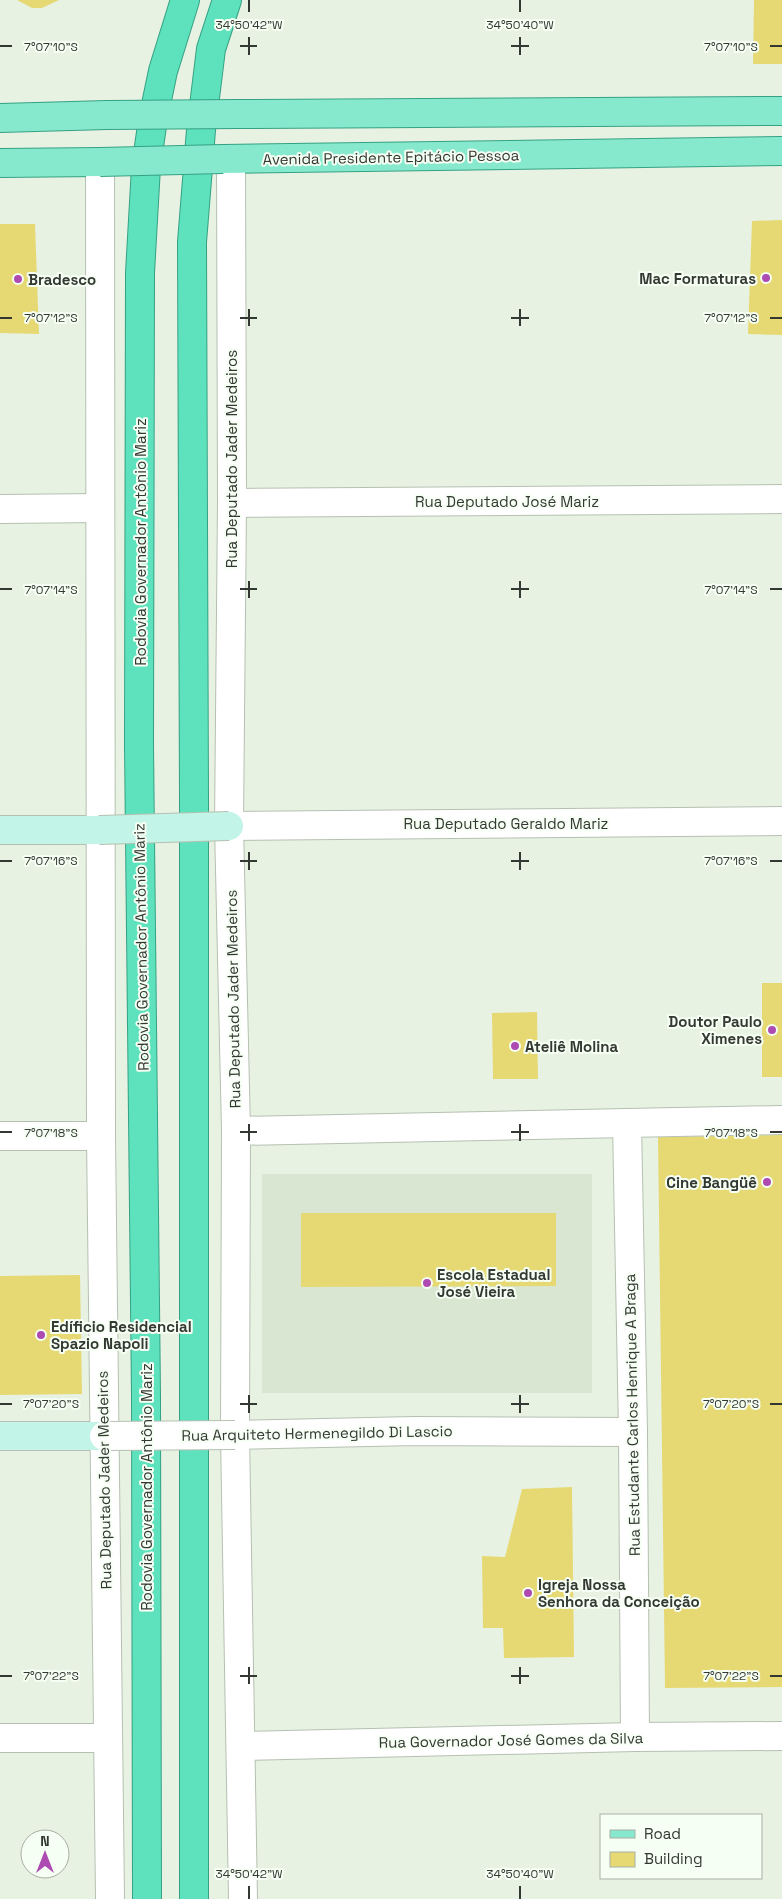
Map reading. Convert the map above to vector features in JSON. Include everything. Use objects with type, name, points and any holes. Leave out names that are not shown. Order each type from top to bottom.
[{"type":"highway","name":"Rodovia Governador Antônio Mariz","points":[[147,1899],[146,1396],[139,746],[140,273],[146,167],[153,119],[163,71],[184,0]]},
{"type":"highway","points":[[194,1899],[192,242],[201,130],[211,49],[227,0]]},
{"type":"main road","points":[[0,98],[28,118]]},
{"type":"main road","points":[[0,118],[106,115],[782,111]]},
{"type":"main road","name":"Avenida Presidente Epitácio Pessoa","points":[[0,163],[782,151]]},
{"type":"main road","points":[[0,830],[99,830],[229,826]]},
{"type":"main road","name":"Rua Arquiteto Hermenegildo Di Lascio","points":[[0,1436],[104,1436]]},
{"type":"street","name":"Rua Deputado Jader Medeiros","points":[[227,159],[232,504],[229,826],[236,1131],[235,1435],[243,1899]]},
{"type":"street","name":"Rua Deputado Jader Medeiros","points":[[100,162],[99,830],[110,1899]]},
{"type":"street","name":"Rua Deputado José Mariz","points":[[232,504],[782,499]]},
{"type":"street","points":[[0,509],[100,508]]},
{"type":"street","name":"Rua Deputado Geraldo Mariz","points":[[229,826],[782,821]]},
{"type":"street","points":[[236,1131],[782,1120]]},
{"type":"street","name":"Rua Estudante Carlos Henrique A Braga","points":[[627,1123],[633,1432],[635,1737]]},
{"type":"street","points":[[0,1136],[101,1136]]},
{"type":"street","name":"Rua Arquiteto Hermenegildo Di Lascio","points":[[104,1436],[415,1431],[633,1432]]},
{"type":"street","name":"Rua Governador José Gomes da Silva","points":[[241,1746],[635,1737],[782,1736]]},
{"type":"street","points":[[0,1738],[107,1738]]},
{"type":"shaded area","name":"Escola Estadual José Vieira","points":[[262,1174],[592,1174],[592,1393],[262,1393]]},
{"type":"building","points":[[17,0],[59,0],[42,8],[32,8]]},
{"type":"building","points":[[754,0],[782,0],[782,64],[753,64]]},
{"type":"building","name":"Mac Formaturas","points":[[782,220],[782,335],[748,334],[752,221]]},
{"type":"building","name":"Bradesco","points":[[0,224],[35,224],[39,334],[0,333]]},
{"type":"building","name":"Doutor Paulo Ximenes","points":[[762,983],[782,983],[782,1077],[762,1077]]},
{"type":"building","name":"Ateliê Molina","points":[[537,1012],[538,1079],[493,1079],[492,1013]]},
{"type":"building","points":[[782,1135],[782,1687],[665,1688],[658,1137]]},
{"type":"building","points":[[301,1213],[556,1213],[556,1286],[301,1287]]},
{"type":"building","name":"Edíficio Residencial Spazio Napoli","points":[[80,1275],[82,1394],[0,1395],[0,1276]]},
{"type":"building","name":"Igreja Nossa Senhora da Conceição","points":[[572,1487],[574,1657],[504,1658],[503,1628],[483,1628],[482,1556],[505,1557],[522,1489]]},
{"type":"place","name":"Mac Formaturas","points":[[766,278]]},
{"type":"place","name":"Bradesco","points":[[18,279]]},
{"type":"place","name":"Doutor Paulo Ximenes","points":[[772,1030]]},
{"type":"place","name":"Ateliê Molina","points":[[515,1046]]},
{"type":"place","name":"Cine Bangüê","points":[[767,1182]]},
{"type":"place","name":"Escola Estadual José Vieira","points":[[427,1283]]},
{"type":"place","name":"Edíficio Residencial Spazio Napoli","points":[[41,1335]]},
{"type":"place","name":"Igreja Nossa Senhora da Conceição","points":[[528,1593]]}]
